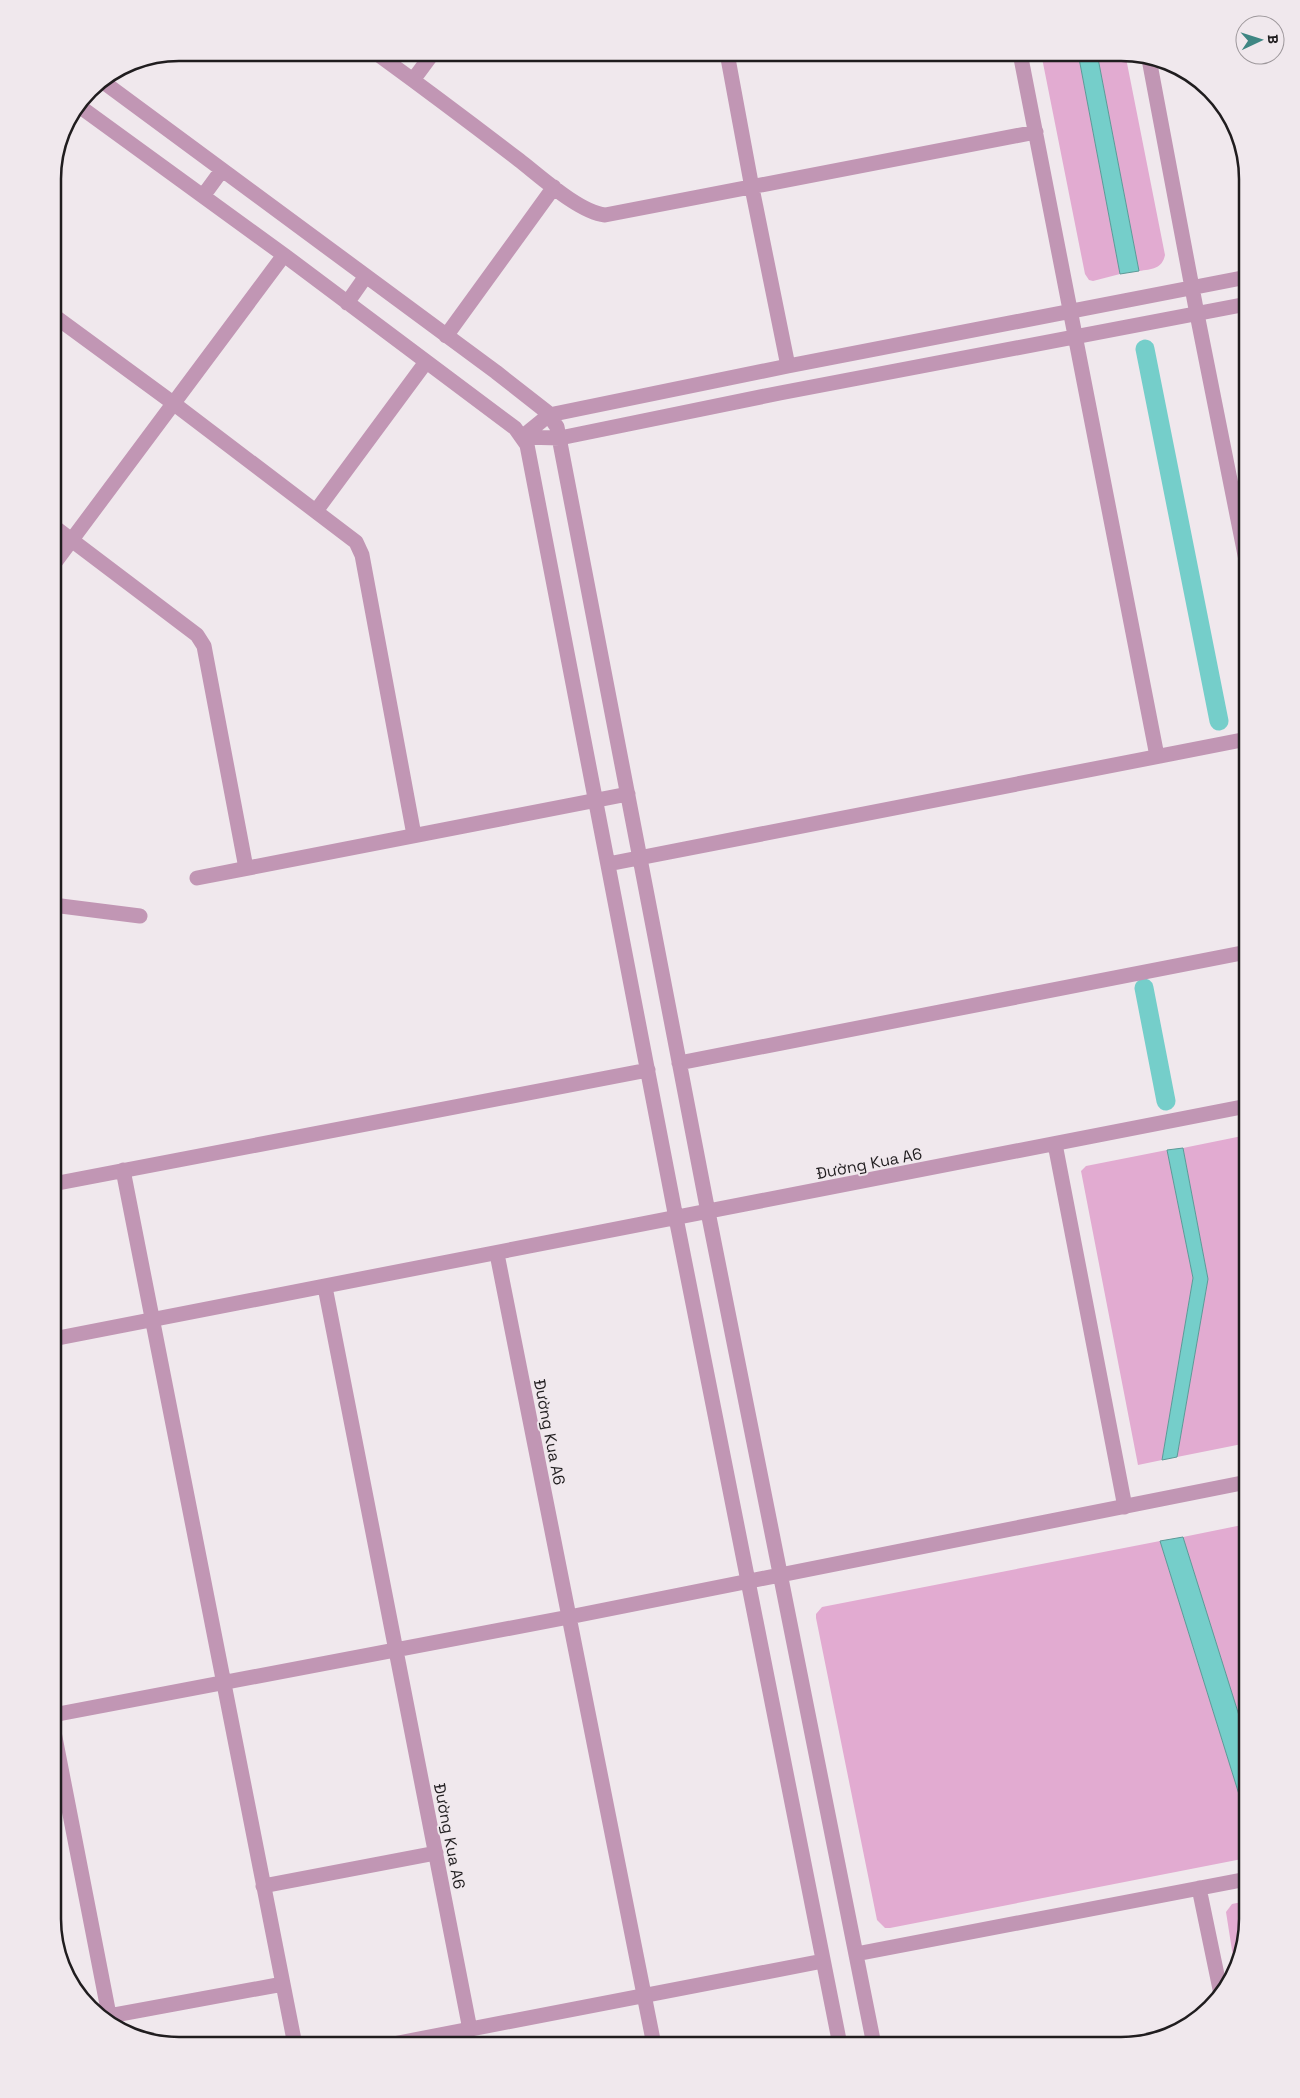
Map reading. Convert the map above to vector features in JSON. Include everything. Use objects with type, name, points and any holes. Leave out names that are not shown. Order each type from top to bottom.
[{"type":"street","points":[[388,61],[554,187],[586,209],[595,214],[605,216],[1036,132]]},
{"type":"street","points":[[413,80],[427,61]]},
{"type":"street","points":[[729,62],[788,366]]},
{"type":"street","points":[[1022,62],[1157,756]]},
{"type":"street","points":[[1150,65],[1197,314],[1239,521]]},
{"type":"street","points":[[108,85],[446,336],[550,415],[557,426],[708,1212],[872,2037]]},
{"type":"street","points":[[84,110],[284,255],[515,428],[522,437],[529,452],[676,1218],[838,2037]]},
{"type":"street","points":[[203,196],[222,170]]},
{"type":"street","points":[[446,336],[554,187]]},
{"type":"street","points":[[62,553],[284,255]]},
{"type":"street","points":[[347,303],[366,276]]},
{"type":"street","points":[[522,437],[550,415],[788,366],[1239,279]]},
{"type":"street","points":[[522,437],[560,438],[1075,336],[1239,306]]},
{"type":"street","points":[[62,322],[351,537],[362,555],[414,836]]},
{"type":"street","points":[[316,511],[426,362]]},
{"type":"street","points":[[62,533],[197,635],[204,646],[246,868]]},
{"type":"street","points":[[608,864],[1239,740]]},
{"type":"street","points":[[197,878],[628,794]]},
{"type":"street","points":[[62,905],[140,916]]},
{"type":"street","points":[[680,1063],[1239,954]]},
{"type":"street","points":[[61,1182],[648,1070]]},
{"type":"street","name":"Đường Kua A6","points":[[61,1337],[497,1254],[1239,1108]]},
{"type":"street","points":[[1055,1144],[1125,1507]]},
{"type":"street","points":[[123,1170],[292,2036]]},
{"type":"street","name":"Đường Kua A6","points":[[497,1254],[652,2037]]},
{"type":"street","name":"Đường Kua A6","points":[[325,1287],[472,2036]]},
{"type":"street","points":[[61,1713],[569,1617],[1239,1484]]},
{"type":"street","points":[[61,1773],[109,2013]]},
{"type":"street","points":[[263,1886],[436,1853]]},
{"type":"street","points":[[856,1954],[1239,1881]]},
{"type":"street","points":[[1199,1888],[1219,1984]]},
{"type":"street","points":[[436,2036],[824,1961]]},
{"type":"street","points":[[117,2019],[282,1984]]},
{"type":"shaded area","points":[[1043,62],[1080,62],[1120,274],[1093,281],[1089,280],[1085,274]]},
{"type":"shaded area","points":[[1099,62],[1127,62],[1165,255],[1164,260],[1159,266],[1139,271]]},
{"type":"shaded area","points":[[1239,1137],[1239,1445],[1177,1457],[1208,1279],[1183,1148]]},
{"type":"shaded area","points":[[1167,1150],[1193,1278],[1162,1460],[1138,1465],[1081,1171],[1086,1166]]},
{"type":"shaded area","points":[[1239,1526],[1239,1716],[1183,1537]]},
{"type":"shaded area","points":[[1160,1541],[1239,1794],[1239,1860],[885,1928],[877,1920],[816,1618],[816,1614],[822,1607]]},
{"type":"shaded area","points":[[1239,1903],[1238,1934],[1233,1956],[1226,1912],[1232,1904]]},
{"type":"water","points":[[1080,62],[1099,62],[1139,271],[1120,274]]},
{"type":"water","points":[[1183,1148],[1208,1279],[1177,1457],[1162,1460],[1193,1278],[1167,1150]]},
{"type":"water","points":[[1183,1537],[1239,1716],[1239,1794],[1160,1541]]},
{"type":"waterway","points":[[1145,349],[1219,721]]},
{"type":"waterway","points":[[1144,988],[1166,1101]]}]
